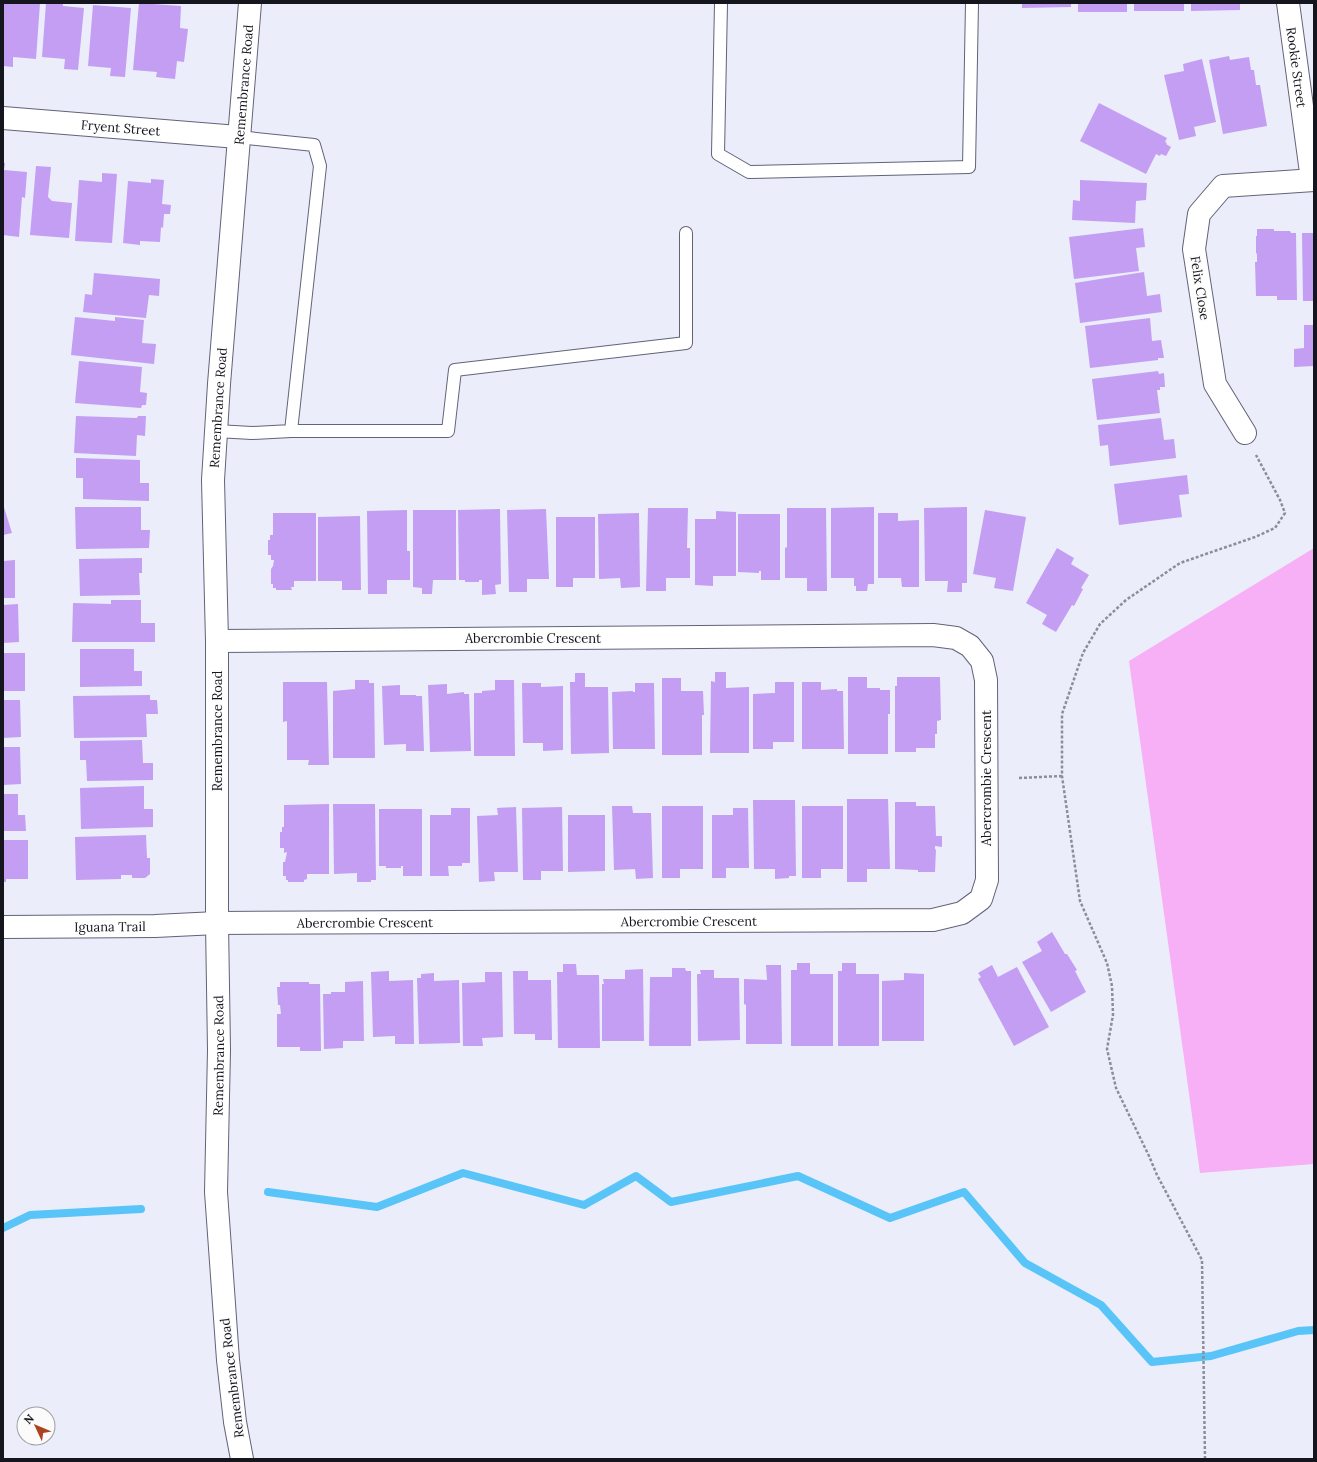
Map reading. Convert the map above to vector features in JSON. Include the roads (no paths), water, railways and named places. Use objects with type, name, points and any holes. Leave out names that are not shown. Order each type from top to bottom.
[{"type":"street","name":"Remembrance Road","points":[[242,1459],[234,1422],[224,1310],[216,1192],[219,1050],[217,923],[217,641],[213,480],[238,137],[250,3]]},
{"type":"street","name":"Rookie Street","points":[[1288,3],[1313,180]]},
{"type":"street","name":"Fryent Street","points":[[3,118],[238,137]]},
{"type":"street","name":"Felix Close","points":[[1245,433],[1216,384],[1194,248],[1199,214],[1223,186],[1313,180]]},
{"type":"street","name":"Abercrombie Crescent","points":[[217,641],[933,635],[956,638],[970,646],[982,661],[986,680],[987,872],[987,880],[981,899],[962,913],[933,920],[217,923]]},
{"type":"street","name":"Iguana Trail","points":[[3,927],[155,926],[217,923]]},
{"type":"lane","points":[[721,3],[718,154],[748,172],[970,167],[972,3]]},
{"type":"lane","points":[[238,137],[314,145],[320,166],[291,431]]},
{"type":"lane","points":[[216,431],[252,433],[291,431],[448,431],[455,370],[686,343],[686,233]]},
{"type":"waterway","points":[[268,1192],[377,1207],[463,1173],[584,1205],[636,1176],[671,1202],[798,1176],[890,1218],[964,1192],[1025,1263],[1101,1305],[1152,1362],[1211,1356],[1298,1331],[1314,1330]]},
{"type":"waterway","points":[[3,1228],[30,1215],[141,1209]]}]
